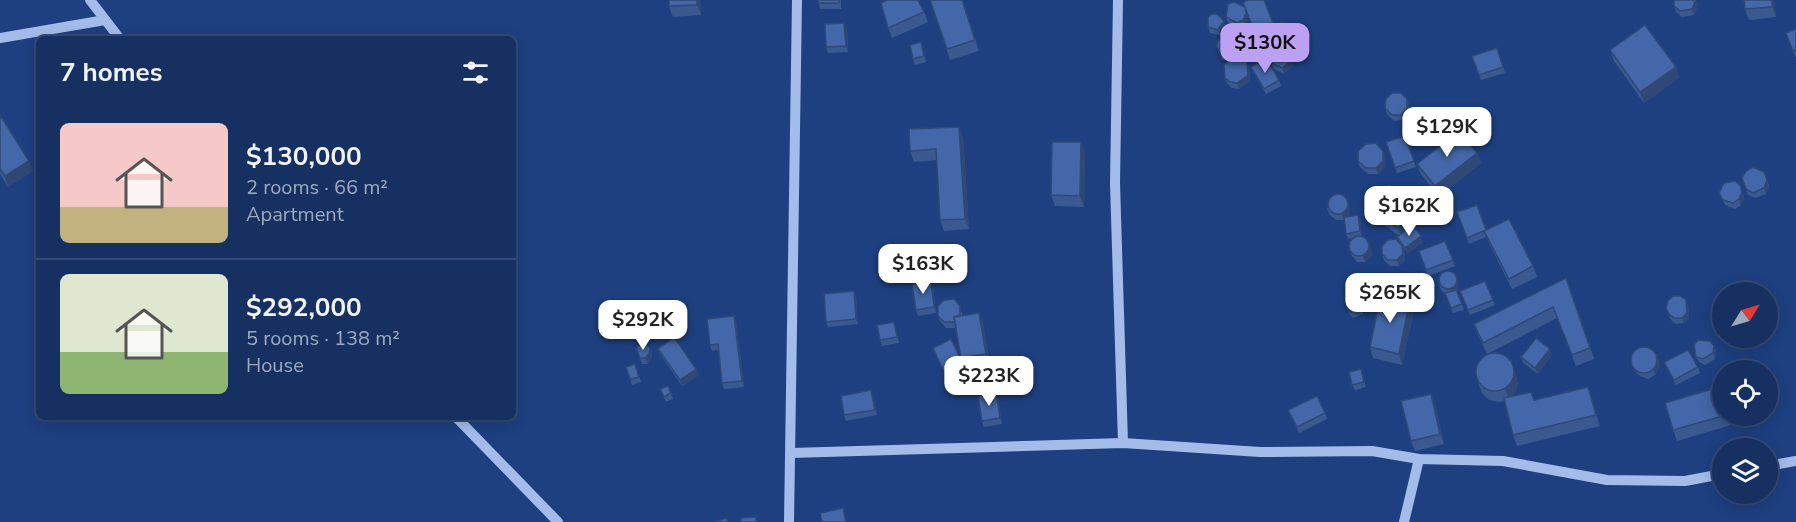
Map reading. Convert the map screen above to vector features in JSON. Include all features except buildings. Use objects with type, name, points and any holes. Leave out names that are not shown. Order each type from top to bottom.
[{"type":"street","points":[[90,0],[118,36]]},
{"type":"street","points":[[789,522],[797,0]]},
{"type":"street","points":[[1118,0],[1115,183],[1123,443]]},
{"type":"street","points":[[0,38],[105,20]]},
{"type":"street","points":[[459,420],[558,522]]},
{"type":"street","points":[[791,453],[1123,443],[1260,452],[1372,451],[1419,459],[1503,461],[1607,480],[1685,481],[1712,476]]},
{"type":"street","points":[[1404,522],[1419,459]]},
{"type":"street","points":[[1778,464],[1796,460]]}]
